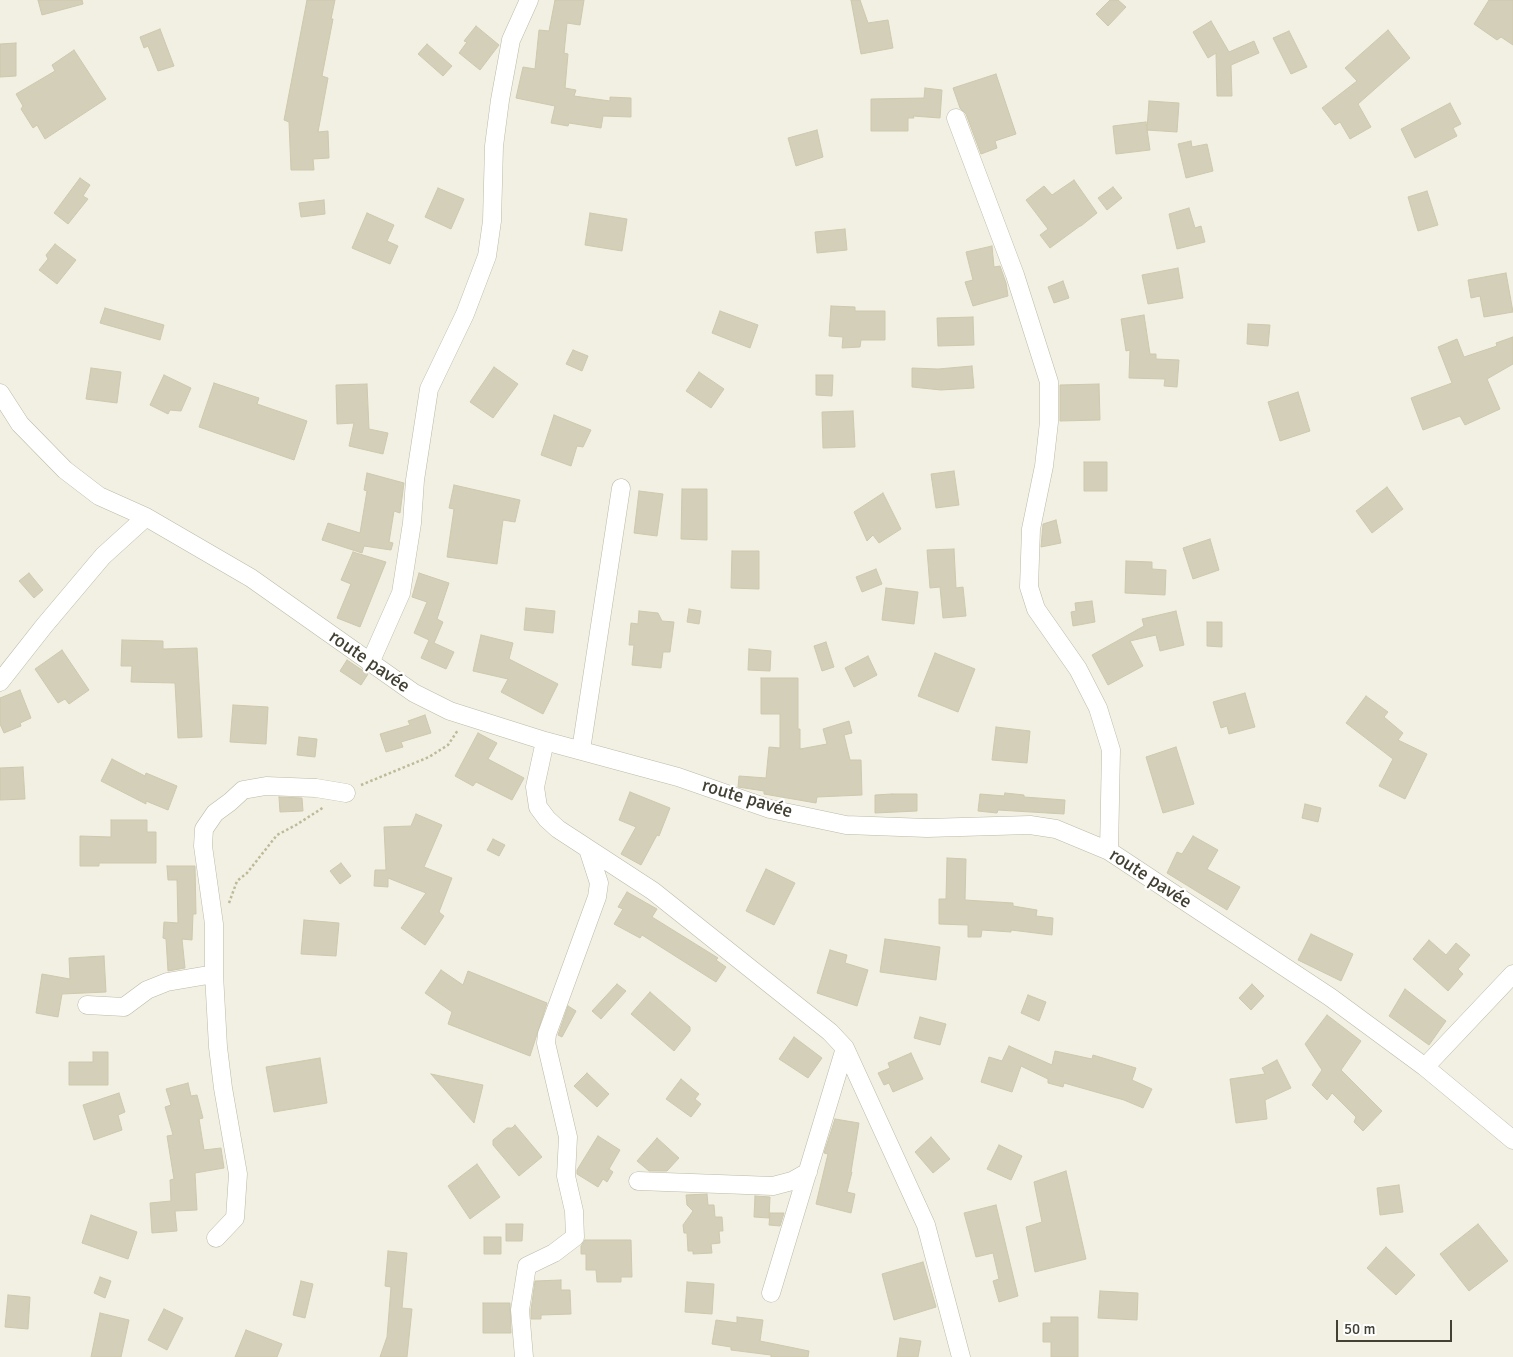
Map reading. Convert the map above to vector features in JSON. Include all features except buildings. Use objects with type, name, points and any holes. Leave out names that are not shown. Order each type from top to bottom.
[{"type":"street","points":[[370,663],[401,593],[412,523],[415,480],[430,389],[465,314],[486,256],[492,222],[494,146],[500,100],[511,40],[529,0]]},
{"type":"street","points":[[956,118],[1015,275],[1049,382],[1044,466],[1031,529],[1029,587],[1036,609],[1082,676],[1098,708],[1111,750],[1109,851]]},
{"type":"street","name":"route pavée","points":[[0,393],[20,424],[65,470],[99,496],[146,517],[251,578],[414,693],[450,711],[545,741],[678,777],[770,809],[846,825],[927,828],[1030,825],[1056,828],[1109,851],[1330,996],[1425,1067],[1513,1140]]},
{"type":"street","points":[[581,750],[621,488]]},
{"type":"street","points":[[0,682],[103,556],[146,517]]},
{"type":"street","points":[[545,741],[535,787],[538,807],[558,829],[653,891],[830,1032],[845,1048],[926,1225],[960,1357]]},
{"type":"street","points":[[216,1238],[235,1218],[238,1174],[218,1048],[214,974],[214,924],[203,846],[204,829],[215,813],[243,790],[266,786],[316,788],[346,793]]},
{"type":"street","points":[[524,1357],[520,1310],[527,1266],[554,1253],[575,1237],[574,1211],[566,1176],[568,1137],[546,1043],[547,1034],[597,897],[599,883],[588,849]]},
{"type":"street","points":[[87,1005],[124,1007],[147,990],[167,982],[214,974]]},
{"type":"street","points":[[1425,1067],[1513,974]]},
{"type":"street","points":[[771,1293],[845,1048]]},
{"type":"street","points":[[638,1181],[773,1186],[792,1181],[808,1172]]},
{"type":"path","points":[[214,924],[228,906],[237,881],[247,873],[277,835],[366,782],[430,757],[448,746],[466,716]]}]
